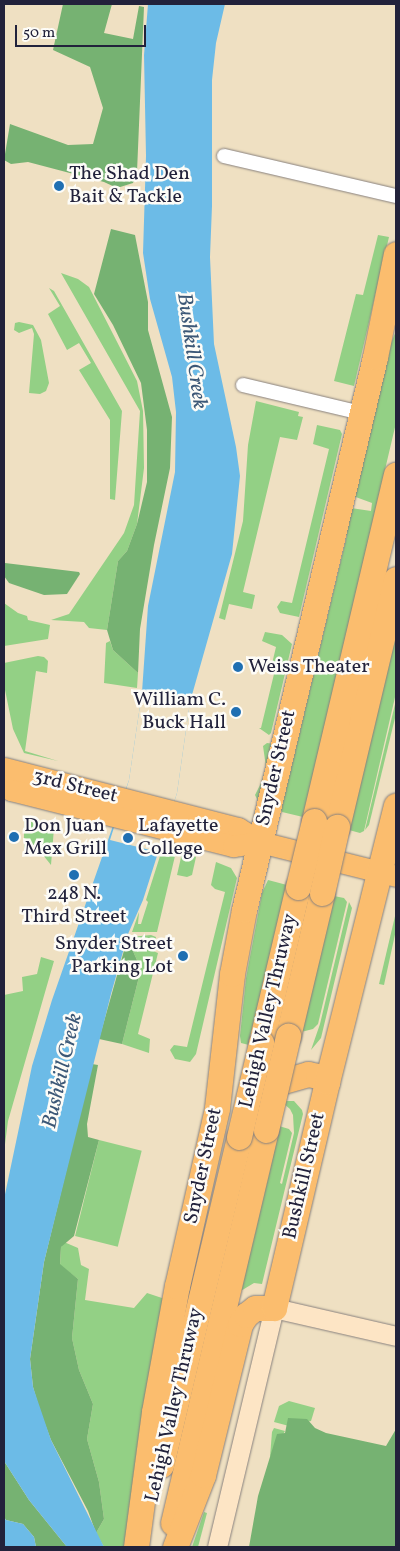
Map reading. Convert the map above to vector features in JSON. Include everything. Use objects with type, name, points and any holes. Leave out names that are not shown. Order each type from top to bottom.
[{"type":"highway","name":"Snyder Street","points":[[136,1547],[153,1421],[177,1286],[214,1126],[235,958],[260,842],[375,357],[396,254]]},
{"type":"highway","points":[[375,357],[396,305]]},
{"type":"highway","name":"Lehigh Valley Thruway","points":[[141,1547],[261,1043],[310,890],[326,824],[396,476]]},
{"type":"highway","name":"Lehigh Valley Thruway","points":[[326,824],[396,580]]},
{"type":"highway","name":"Bushkill Street","points":[[274,1308],[327,1082],[388,874],[396,805]]},
{"type":"highway","name":"Lehigh Valley Thruway","points":[[167,1547],[288,1036],[310,890]]},
{"type":"highway","points":[[220,1090],[237,1095],[308,1074],[318,1076],[327,1082]]},
{"type":"highway","points":[[175,1547],[203,1474],[240,1324],[246,1315],[255,1308],[274,1308]]},
{"type":"main road","name":"3rd Street","points":[[4,768],[120,808]]},
{"type":"main road","name":"3rd Street","points":[[4,785],[11,790],[120,808],[169,820],[238,828],[260,842],[388,874]]},
{"type":"main road","points":[[274,1308],[396,1336]]},
{"type":"main road","name":"Bushkill Street","points":[[217,1547],[274,1308]]},
{"type":"street","points":[[224,156],[396,196]]},
{"type":"street","points":[[243,385],[362,413]]},
{"type":"green space","points":[[63,4],[112,4],[104,33],[133,39],[139,6],[144,7],[137,172],[133,183],[117,188],[104,182],[28,162],[11,164],[4,160],[10,124],[68,145],[93,144],[103,108],[90,67],[53,50]]},
{"type":"green space","points":[[111,229],[135,235],[148,302],[148,330],[172,417],[170,468],[154,545],[140,629],[138,673],[113,650],[107,630],[118,561],[127,551],[137,524],[147,482],[147,430],[141,383],[113,325],[94,294]]},
{"type":"green space","points":[[378,235],[389,237],[354,386],[334,381],[356,294],[363,295]]},
{"type":"green space","points":[[61,273],[78,279],[89,287],[137,381],[143,411],[144,468],[137,524],[127,551],[118,561],[107,630],[89,628],[84,622],[51,620],[69,614],[124,533],[134,505],[140,411]]},
{"type":"green space","points":[[49,288],[54,291],[122,411],[115,500],[110,499],[110,420],[79,370],[91,363],[79,343],[67,350],[48,314],[60,306]]},
{"type":"green space","points":[[15,323],[33,325],[41,340],[49,383],[46,391],[40,394],[29,393],[34,334],[32,328],[19,333],[14,330]]},
{"type":"green space","points":[[396,331],[396,423],[303,817],[282,812],[281,810],[347,535],[345,534],[351,508],[371,511],[372,503],[353,496],[388,350]]},
{"type":"green space","points":[[256,401],[299,412],[298,416],[303,417],[297,440],[280,437],[243,592],[255,595],[252,609],[229,604],[225,620],[219,618],[243,521],[248,445]]},
{"type":"green space","points":[[317,425],[340,430],[342,434],[299,617],[280,613],[277,607],[281,601],[292,603],[329,449],[313,444]]},
{"type":"green space","points":[[5,563],[79,572],[80,574],[67,594],[44,595],[9,583],[4,576]]},
{"type":"green space","points":[[4,603],[18,613],[27,616],[28,620],[50,625],[48,639],[4,646]]},
{"type":"green space","points":[[396,631],[396,693],[364,831],[360,833],[349,830]]},
{"type":"green space","points":[[265,632],[282,635],[292,644],[269,735],[259,728],[261,728],[274,674],[270,672],[276,647],[262,641]]},
{"type":"green space","points":[[110,641],[113,650],[138,673],[137,688],[104,683],[106,643]]},
{"type":"green space","points":[[38,656],[44,657],[48,661],[47,673],[36,671],[25,751],[58,761],[24,753],[13,729],[4,685],[4,663]]},
{"type":"green space","points":[[396,700],[396,714],[369,825],[365,830]]},
{"type":"green space","points":[[267,743],[274,744],[259,803],[255,795],[266,767],[263,746]]},
{"type":"green space","points":[[24,820],[54,828],[51,865],[43,855],[24,855]]},
{"type":"green space","points":[[161,853],[175,856],[157,932],[132,932],[139,912],[138,924],[141,924],[148,902],[146,900]]},
{"type":"green space","points":[[182,853],[196,857],[192,875],[187,877],[177,875]]},
{"type":"green space","points":[[216,862],[231,868],[237,878],[196,1054],[190,1062],[175,1059],[170,1050],[174,1045],[187,1047],[225,892],[215,889],[211,885]]},
{"type":"green space","points":[[268,880],[287,885],[249,1045],[241,1043],[240,1036],[246,978],[262,893]]},
{"type":"green space","points":[[334,896],[344,898],[347,902],[318,1024],[313,1029],[301,1032]]},
{"type":"green space","points":[[349,902],[352,908],[321,1038],[311,1050],[320,1024]]},
{"type":"green space","points":[[396,912],[396,930],[384,985],[379,984]]},
{"type":"green space","points":[[151,935],[156,937],[153,951],[158,953],[138,1034],[150,1039],[149,1053],[122,1044],[141,969],[132,949],[127,948],[130,937]]},
{"type":"green space","points":[[125,947],[132,949],[141,969],[122,1044],[99,1039]]},
{"type":"green space","points":[[41,957],[54,961],[8,1121],[4,1152],[4,995],[23,991],[22,977],[37,974]]},
{"type":"green space","points":[[92,1064],[98,1065],[87,1124],[88,1137],[99,1140],[74,1236],[61,1247],[60,1264],[78,1279],[72,1338],[79,1370],[93,1404],[87,1439],[99,1482],[104,1519],[96,1533],[88,1511],[51,1440],[40,1411],[33,1387],[30,1359],[44,1262]]},
{"type":"green space","points":[[285,1101],[294,1101],[303,1114],[262,1284],[254,1283],[239,1292],[279,1126],[289,1129],[292,1133],[280,1183],[282,1184],[294,1133],[293,1115],[284,1104]]},
{"type":"green space","points":[[99,1140],[142,1151],[118,1247],[75,1236]]},
{"type":"green space","points":[[64,1242],[78,1248],[81,1265],[89,1269],[85,1300],[134,1308],[147,1293],[165,1299],[124,1547],[104,1547],[96,1533],[104,1519],[99,1482],[87,1439],[93,1404],[79,1370],[72,1338],[78,1279],[60,1265],[61,1247]]},
{"type":"green space","points":[[289,1401],[315,1408],[311,1421],[289,1426],[274,1422],[279,1406]]},
{"type":"green space","points":[[288,1418],[307,1419],[315,1428],[326,1433],[386,1446],[396,1429],[396,1547],[249,1547],[258,1496],[277,1434],[285,1433]]},
{"type":"green space","points":[[274,1428],[285,1431],[270,1457],[272,1432]]},
{"type":"green space","points":[[4,1461],[29,1500],[67,1547],[36,1547],[34,1537],[23,1524],[6,1520],[4,1517]]},
{"type":"green space","points":[[204,1512],[207,1513],[198,1547],[192,1547]]},
{"type":"water","name":"Bushkill Creek","points":[[148,4],[225,4],[216,43],[212,80],[210,257],[214,344],[236,447],[240,476],[232,554],[190,702],[177,793],[143,900],[128,934],[111,994],[44,1262],[30,1359],[33,1387],[51,1440],[104,1547],[67,1547],[29,1500],[4,1461],[4,1199],[32,1066],[52,1000],[129,780],[142,692],[148,606],[175,472],[176,412],[172,377],[150,299],[143,253],[146,156],[144,55]]},
{"type":"water","points":[[4,1517],[6,1520],[23,1524],[34,1537],[36,1547],[4,1547]]},
{"type":"pier","points":[[142,692],[190,702],[177,793],[158,852],[110,840],[129,780]]},
{"type":"place","name":"The Shad Den Bait & Tackle","points":[[59,186]]},
{"type":"place","name":"Weiss Theater","points":[[238,667]]},
{"type":"place","name":"William C. Buck Hall","points":[[236,712]]},
{"type":"place","name":"Don Juan Mex Grill","points":[[14,837]]},
{"type":"place","name":"Lafayette College","points":[[128,838]]},
{"type":"place","name":"248 N. Third Street","points":[[74,875]]},
{"type":"place","name":"Snyder Street Parking Lot","points":[[183,956]]}]
